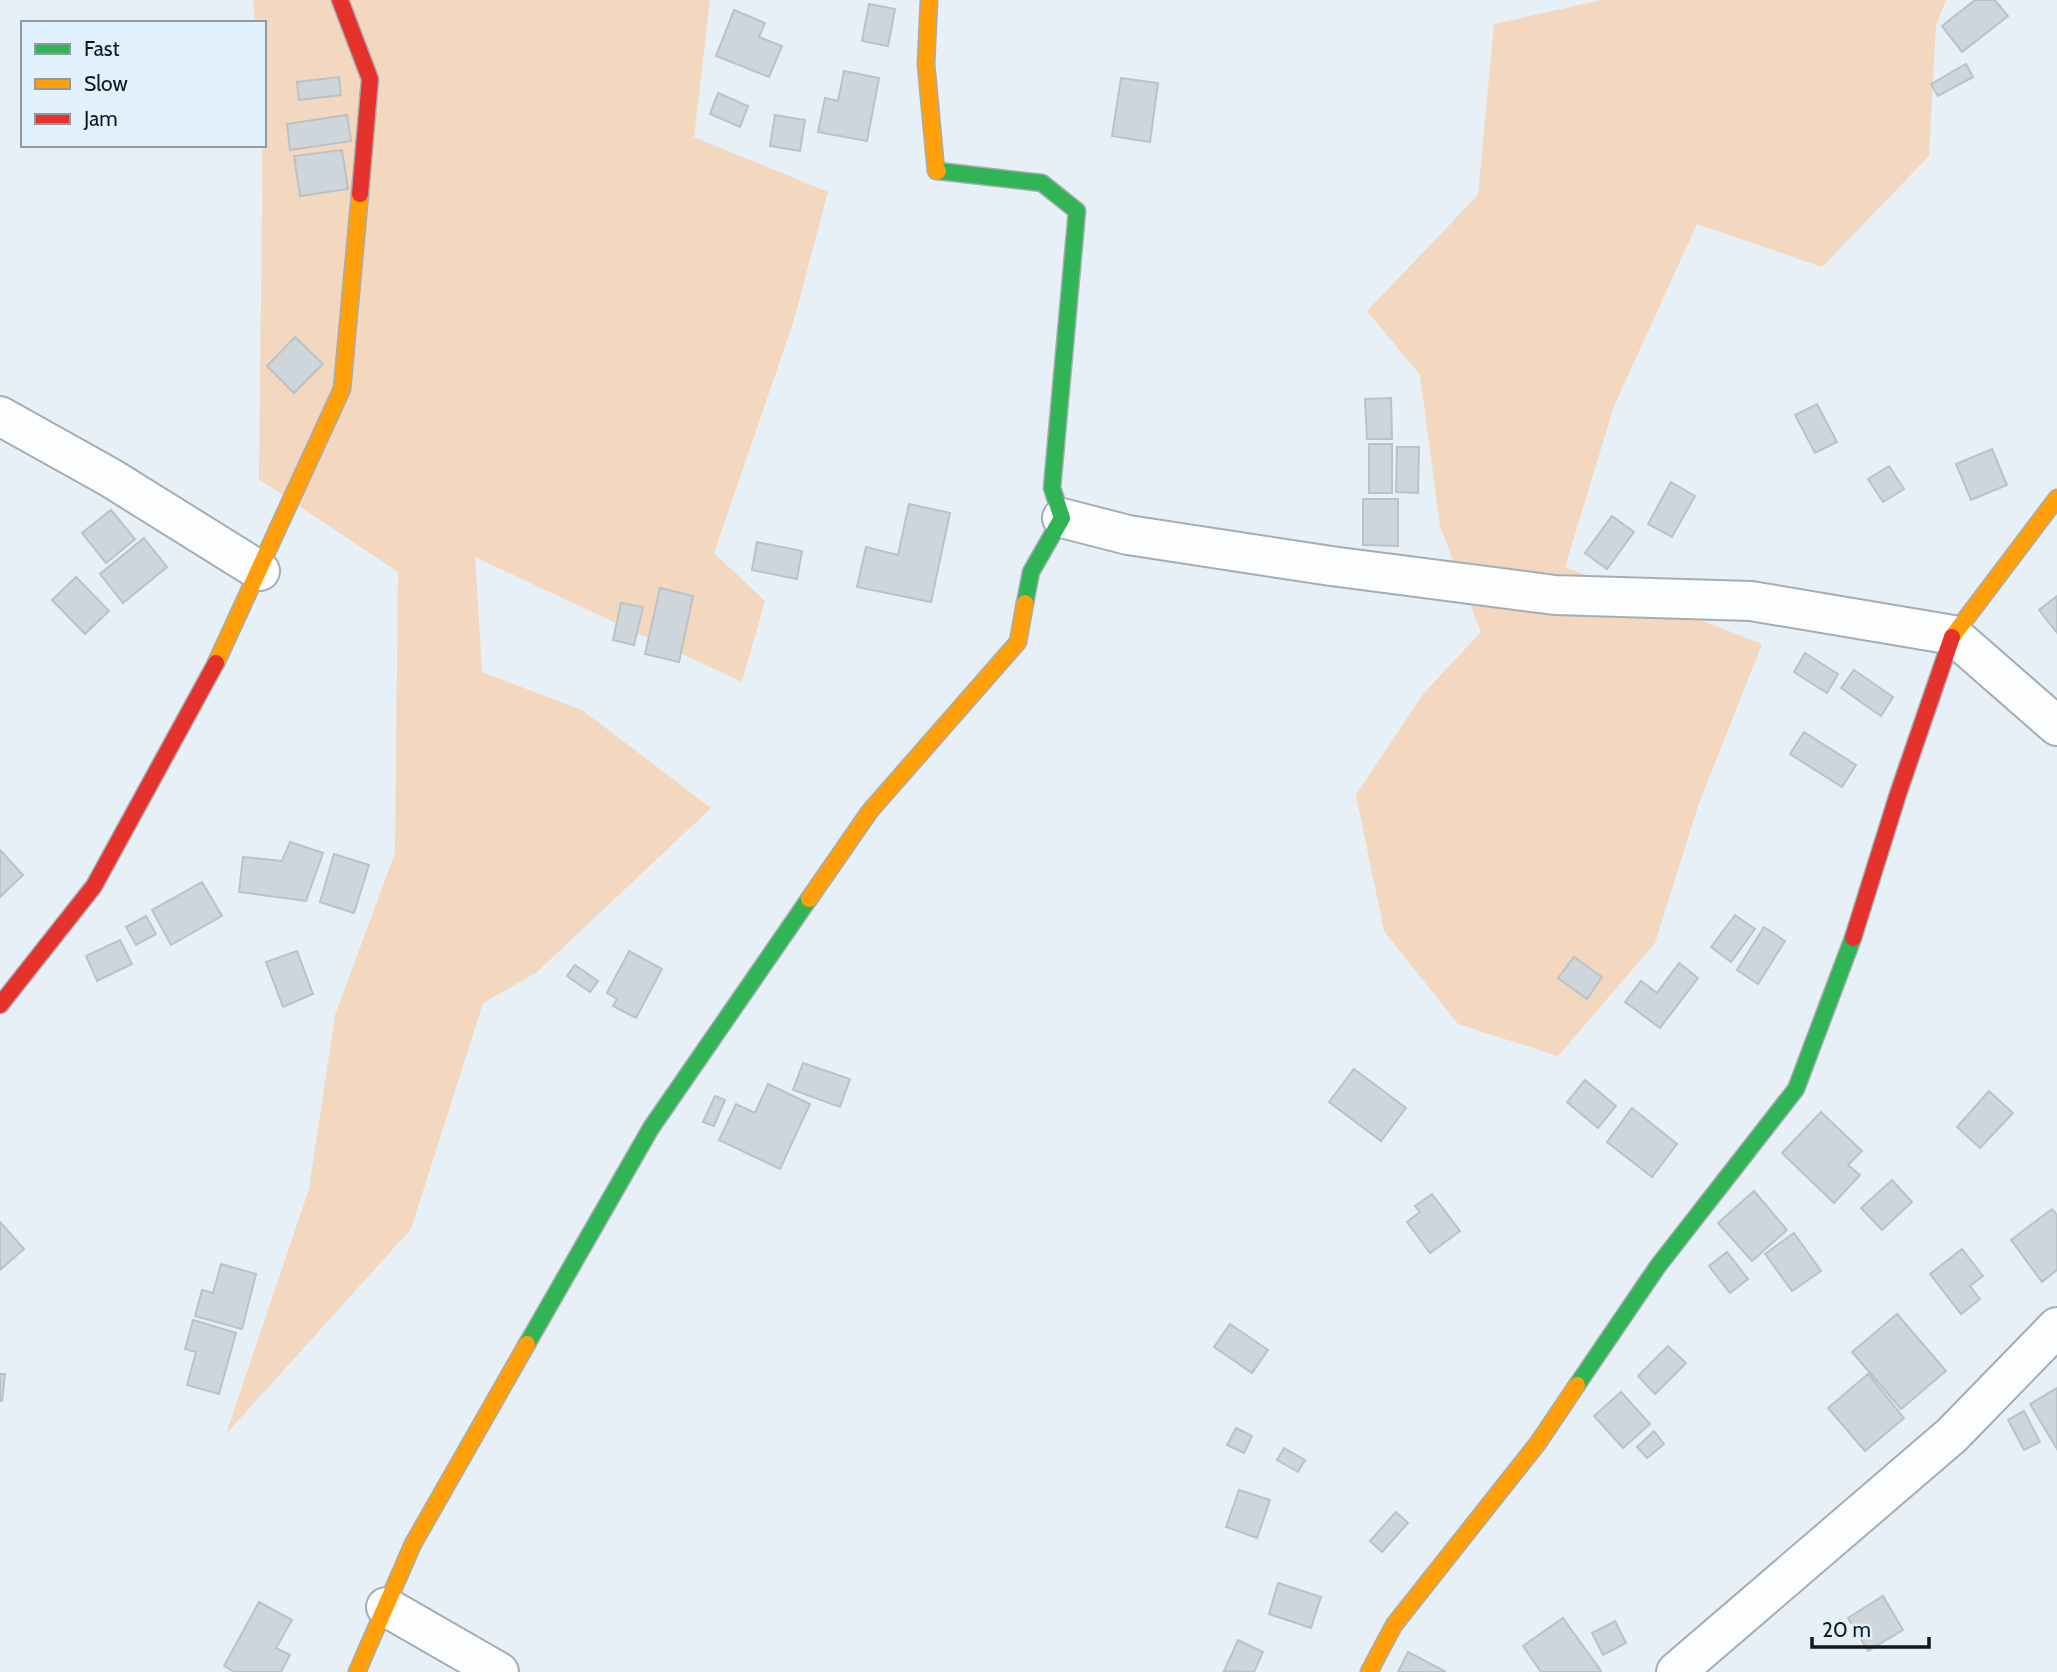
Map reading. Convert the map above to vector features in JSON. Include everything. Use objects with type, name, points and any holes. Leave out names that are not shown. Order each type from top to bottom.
[{"type":"street","points":[[0,1005],[94,886],[224,649],[342,390],[370,79],[340,0]]},
{"type":"street","points":[[357,1672],[413,1544],[651,1128],[870,811],[1018,642],[1031,572],[1062,518],[1052,488],[1077,211],[1042,183],[936,171],[926,64],[929,0]]},
{"type":"street","points":[[0,416],[111,478],[260,570]]},
{"type":"street","points":[[1369,1672],[1394,1625],[1538,1443],[1658,1266],[1796,1089],[1847,959],[1898,794],[1953,635],[2057,498]]},
{"type":"street","points":[[1062,518],[1128,535],[1331,566],[1555,595],[1751,601],[1953,635],[2057,726]]},
{"type":"street","points":[[1676,1672],[1952,1435],[2057,1327]]},
{"type":"street","points":[[386,1607],[499,1672]]},
{"type":"shaded area","points":[[253,0],[710,0],[694,137],[828,192],[793,323],[714,553],[765,601],[742,682],[475,557],[482,672],[582,710],[711,808],[537,972],[483,1003],[411,1229],[226,1434],[309,1189],[335,1015],[395,853],[398,572],[259,479],[266,21],[255,21]]},
{"type":"shaded area","points":[[1602,0],[1946,0],[1936,25],[1929,156],[1822,267],[1697,224],[1614,406],[1565,567],[1762,644],[1698,806],[1655,943],[1558,1056],[1458,1024],[1384,931],[1356,795],[1424,693],[1481,632],[1440,526],[1420,375],[1367,311],[1478,195],[1494,24]]},
{"type":"building","points":[[1975,0],[1995,0],[2008,16],[1962,52],[1942,26]]},
{"type":"building","points":[[869,4],[895,9],[888,46],[862,41]]},
{"type":"building","points":[[734,10],[765,23],[759,37],[782,46],[769,77],[716,56]]},
{"type":"building","points":[[1966,64],[1973,77],[1938,96],[1931,84]]},
{"type":"building","points":[[844,71],[879,78],[867,141],[818,132],[825,98],[838,101]]},
{"type":"building","points":[[339,77],[341,95],[299,100],[297,82]]},
{"type":"building","points":[[1121,78],[1158,83],[1150,142],[1112,136]]},
{"type":"building","points":[[718,93],[748,106],[740,127],[710,114]]},
{"type":"building","points":[[347,115],[351,141],[290,150],[287,124]]},
{"type":"building","points":[[775,115],[805,120],[800,151],[770,146]]},
{"type":"building","points":[[342,150],[348,189],[300,196],[294,156]]},
{"type":"building","points":[[295,337],[323,364],[294,393],[267,366]]},
{"type":"building","points":[[1391,398],[1392,439],[1367,439],[1365,399]]},
{"type":"building","points":[[1817,404],[1837,442],[1815,453],[1795,415]]},
{"type":"building","points":[[1369,444],[1392,444],[1392,493],[1369,493]]},
{"type":"building","points":[[1397,447],[1419,447],[1418,493],[1396,492]]},
{"type":"building","points":[[1992,449],[2007,485],[1971,500],[1956,464]]},
{"type":"building","points":[[1889,466],[1904,489],[1883,502],[1868,479]]},
{"type":"building","points":[[1671,482],[1695,496],[1672,537],[1648,524]]},
{"type":"building","points":[[1363,499],[1398,499],[1398,546],[1363,545]]},
{"type":"building","points":[[909,504],[950,513],[931,602],[857,587],[866,547],[898,555]]},
{"type":"building","points":[[111,510],[135,539],[106,563],[82,533]]},
{"type":"building","points":[[1612,516],[1634,532],[1607,569],[1585,553]]},
{"type":"building","points":[[144,538],[167,567],[123,603],[100,574]]},
{"type":"building","points":[[757,542],[802,551],[797,579],[752,570]]},
{"type":"building","points":[[76,577],[109,611],[85,634],[52,600]]},
{"type":"building","points":[[660,588],[693,596],[679,662],[645,654]]},
{"type":"building","points":[[2057,596],[2057,633],[2039,610]]},
{"type":"building","points":[[621,603],[643,607],[634,645],[613,640]]},
{"type":"building","points":[[1805,653],[1838,674],[1827,693],[1794,672]]},
{"type":"building","points":[[1854,670],[1893,697],[1881,716],[1841,688]]},
{"type":"building","points":[[1804,732],[1856,765],[1842,787],[1790,754]]},
{"type":"building","points":[[290,842],[323,853],[306,901],[239,892],[243,857],[282,861]]},
{"type":"building","points":[[0,850],[23,875],[0,897]]},
{"type":"building","points":[[334,854],[369,865],[354,913],[320,902]]},
{"type":"building","points":[[202,882],[222,916],[171,945],[152,910]]},
{"type":"building","points":[[1735,915],[1755,929],[1731,962],[1711,947]]},
{"type":"building","points":[[146,916],[156,934],[136,945],[126,927]]},
{"type":"building","points":[[1764,927],[1785,941],[1758,984],[1737,970]]},
{"type":"building","points":[[120,940],[132,964],[97,981],[86,956]]},
{"type":"building","points":[[297,951],[313,994],[283,1007],[266,962]]},
{"type":"building","points":[[629,951],[662,969],[636,1018],[613,1006],[617,999],[607,993]]},
{"type":"building","points":[[1574,957],[1602,977],[1587,999],[1558,978]]},
{"type":"building","points":[[1679,963],[1698,978],[1660,1028],[1625,1002],[1641,981],[1657,993]]},
{"type":"building","points":[[575,965],[598,981],[590,992],[567,976]]},
{"type":"building","points":[[803,1063],[850,1079],[840,1107],[793,1090]]},
{"type":"building","points":[[1354,1069],[1406,1108],[1381,1141],[1329,1102]]},
{"type":"building","points":[[1585,1080],[1616,1106],[1598,1128],[1567,1102]]},
{"type":"building","points":[[768,1084],[810,1104],[780,1169],[719,1140],[736,1104],[755,1113]]},
{"type":"building","points":[[1989,1091],[2013,1113],[1980,1148],[1957,1127]]},
{"type":"building","points":[[715,1096],[725,1100],[714,1126],[703,1122]]},
{"type":"building","points":[[1632,1108],[1677,1144],[1652,1177],[1607,1142]]},
{"type":"building","points":[[1821,1112],[1862,1151],[1848,1165],[1860,1175],[1834,1203],[1782,1153]]},
{"type":"building","points":[[1892,1180],[1912,1202],[1882,1230],[1861,1208]]},
{"type":"building","points":[[1754,1191],[1787,1230],[1752,1261],[1718,1223]]},
{"type":"building","points":[[1432,1194],[1460,1231],[1430,1253],[1407,1222],[1420,1212],[1415,1206]]},
{"type":"building","points":[[2052,1209],[2057,1215],[2057,1270],[2042,1282],[2011,1240]]},
{"type":"building","points":[[0,1222],[24,1249],[0,1270]]},
{"type":"building","points":[[1794,1233],[1821,1271],[1792,1291],[1765,1254]]},
{"type":"building","points":[[1962,1249],[1983,1276],[1970,1286],[1980,1299],[1961,1314],[1930,1274]]},
{"type":"building","points":[[1727,1252],[1748,1279],[1730,1293],[1709,1266]]},
{"type":"building","points":[[221,1264],[256,1274],[242,1329],[195,1316],[202,1290],[213,1293]]},
{"type":"building","points":[[1897,1314],[1946,1371],[1901,1409],[1852,1352]]},
{"type":"building","points":[[193,1320],[236,1333],[219,1394],[187,1385],[196,1352],[185,1349]]},
{"type":"building","points":[[1230,1324],[1268,1350],[1252,1373],[1214,1347]]},
{"type":"building","points":[[1668,1346],[1686,1363],[1655,1394],[1638,1376]]},
{"type":"building","points":[[0,1374],[5,1374],[2,1401],[0,1401]]},
{"type":"building","points":[[1868,1374],[1904,1418],[1865,1451],[1828,1408]]},
{"type":"building","points":[[2057,1388],[2057,1449],[2030,1404]]},
{"type":"building","points":[[1621,1392],[1650,1424],[1623,1448],[1594,1416]]},
{"type":"building","points":[[2024,1411],[2040,1442],[2024,1450],[2008,1420]]},
{"type":"building","points":[[1236,1428],[1252,1436],[1244,1453],[1227,1445]]},
{"type":"building","points":[[1654,1431],[1664,1444],[1647,1458],[1637,1447]]},
{"type":"building","points":[[1284,1448],[1305,1460],[1298,1472],[1277,1460]]},
{"type":"building","points":[[1239,1490],[1270,1500],[1257,1538],[1226,1527]]},
{"type":"building","points":[[1396,1512],[1408,1523],[1382,1552],[1370,1541]]},
{"type":"building","points":[[1278,1583],[1321,1597],[1311,1628],[1269,1614]]},
{"type":"building","points":[[1883,1596],[1903,1630],[1868,1651],[1848,1618]]},
{"type":"building","points":[[259,1602],[292,1620],[276,1648],[290,1655],[281,1672],[234,1672],[224,1666]]},
{"type":"building","points":[[1563,1618],[1601,1671],[1541,1672],[1523,1646]]},
{"type":"building","points":[[1615,1621],[1626,1643],[1603,1655],[1592,1633]]},
{"type":"building","points":[[1238,1640],[1263,1652],[1254,1672],[1224,1671]]},
{"type":"building","points":[[1408,1652],[1446,1672],[1398,1672]]},
{"type":"traffic: fast","points":[[938,171],[1042,183],[1077,211],[1052,488],[1062,518],[1031,572],[1025,603]]},
{"type":"traffic: fast","points":[[527,1344],[651,1128],[809,899]]},
{"type":"traffic: fast","points":[[1577,1385],[1658,1266],[1796,1089],[1853,938]]},
{"type":"traffic: slow","points":[[929,0],[926,64],[938,171]]},
{"type":"traffic: slow","points":[[216,663],[342,389],[360,194]]},
{"type":"traffic: slow","points":[[1952,637],[2057,498]]},
{"type":"traffic: slow","points":[[809,899],[870,811],[1018,642],[1025,603]]},
{"type":"traffic: slow","points":[[357,1672],[413,1544],[527,1344]]},
{"type":"traffic: slow","points":[[1369,1672],[1394,1625],[1538,1443],[1577,1385]]},
{"type":"traffic: jam","points":[[340,0],[370,79],[360,194]]},
{"type":"traffic: jam","points":[[1853,938],[1898,794],[1952,637]]},
{"type":"traffic: jam","points":[[0,1005],[94,886],[216,663]]}]
